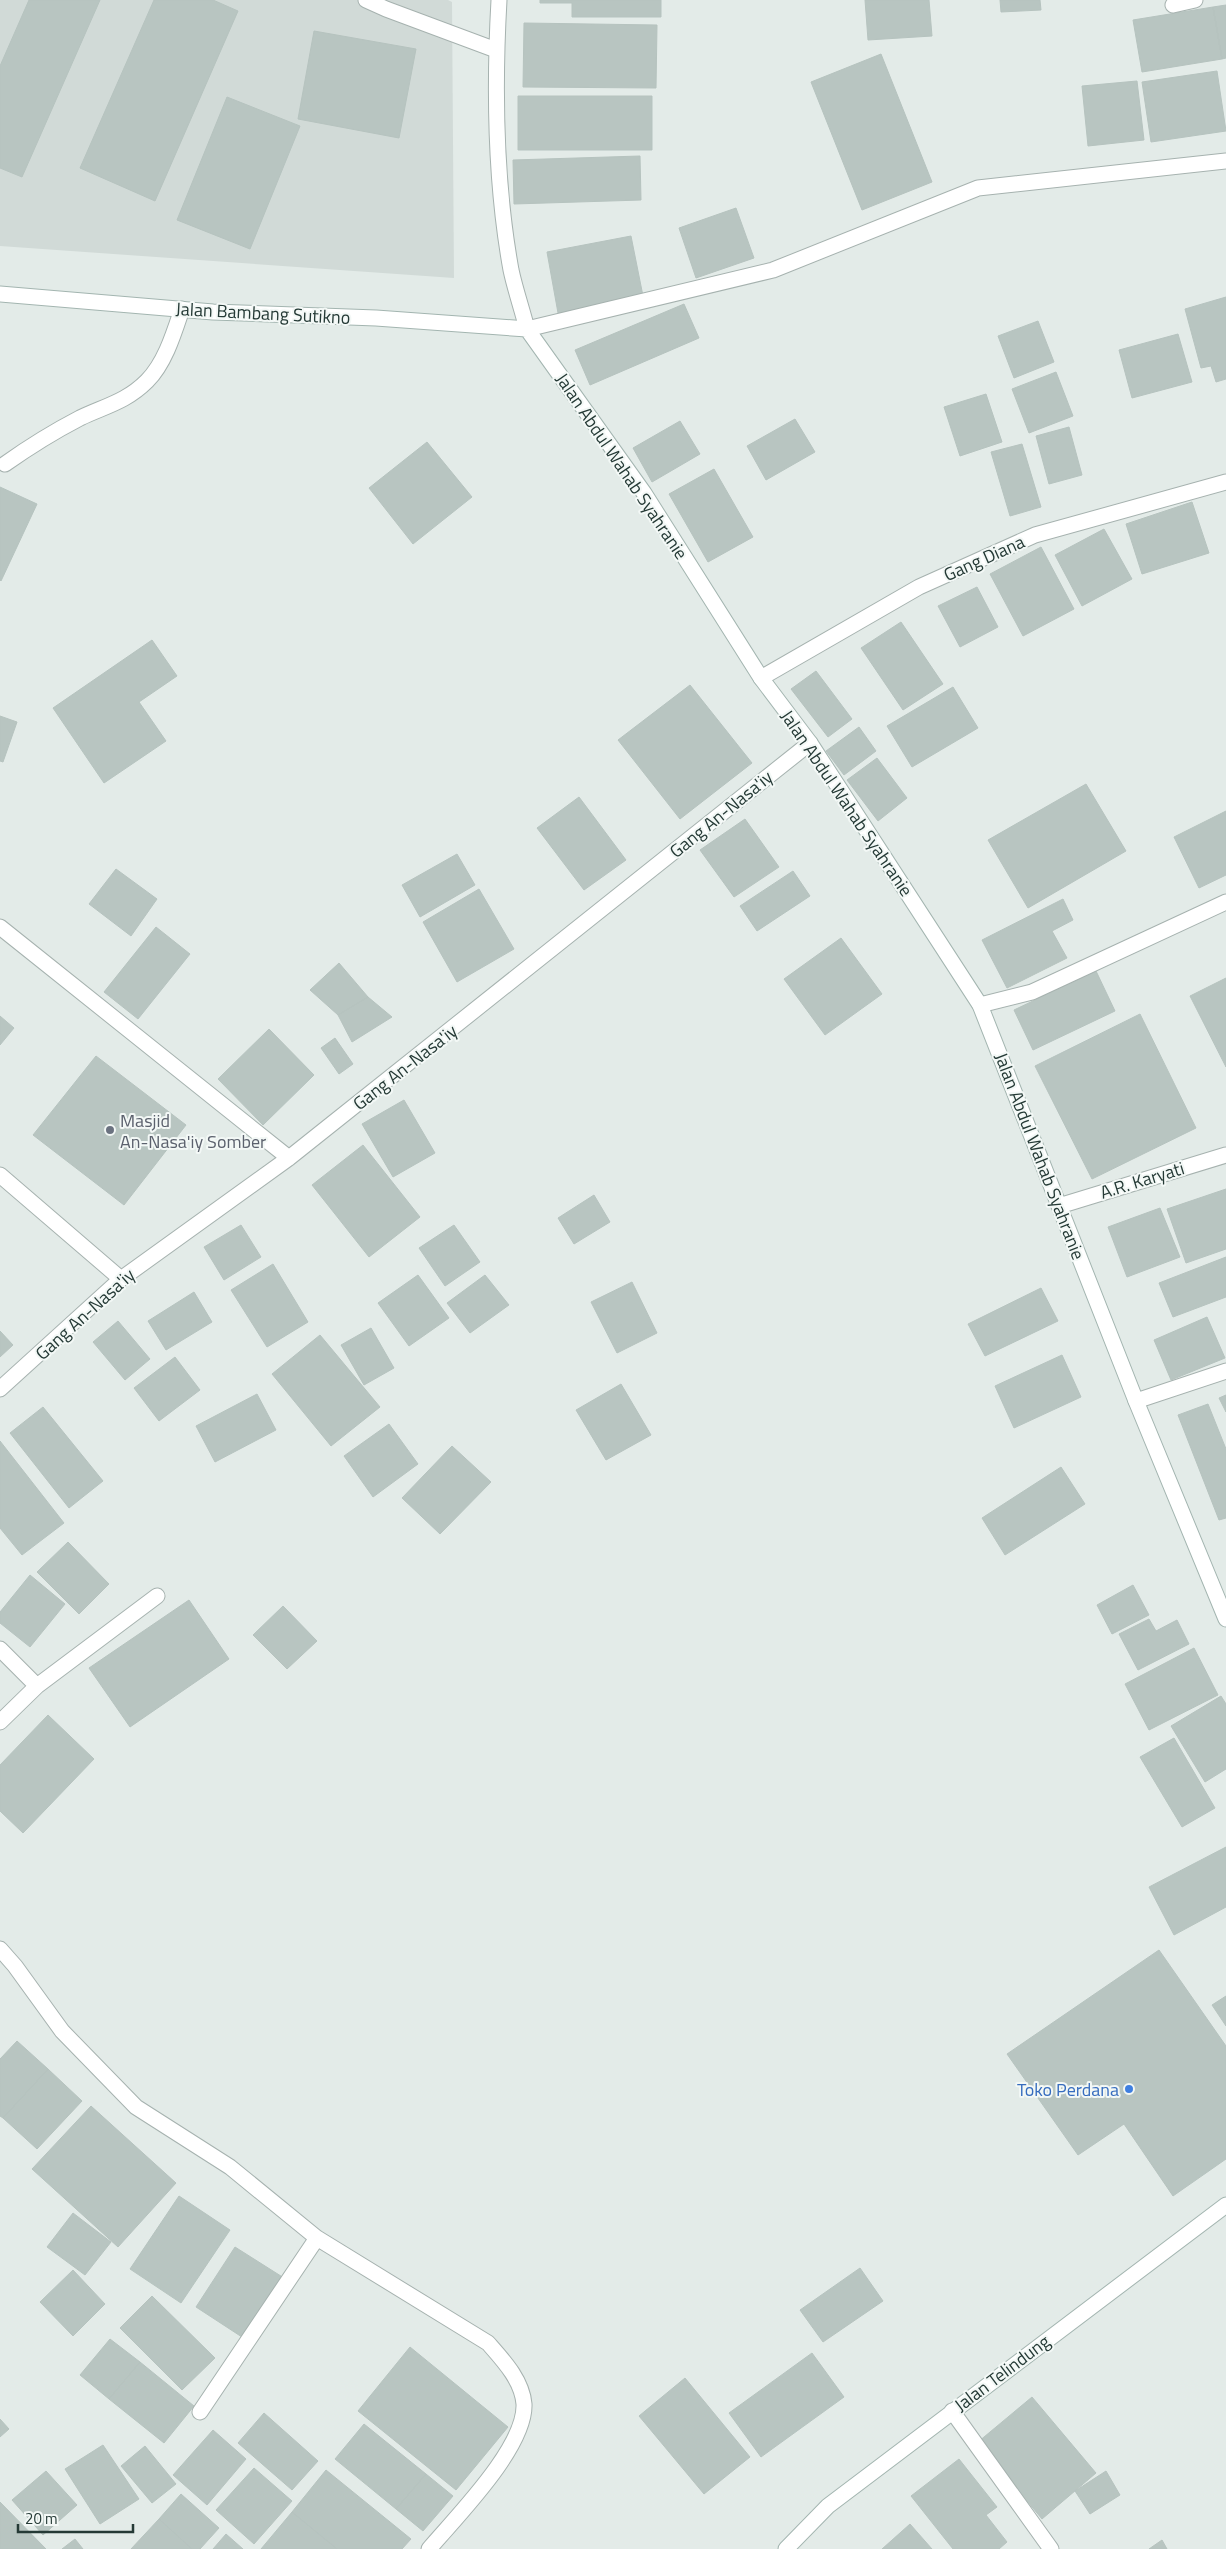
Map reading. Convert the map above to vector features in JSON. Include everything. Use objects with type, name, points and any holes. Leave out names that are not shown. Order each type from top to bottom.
[{"type":"street","points":[[366,0],[386,10],[496,50]]},
{"type":"street","name":"Jalan Abdul Wahab Syahranie","points":[[499,0],[496,50],[499,174],[511,270],[527,329],[644,493],[761,678],[810,743],[980,1005],[1136,1401],[1226,1618]]},
{"type":"street","points":[[1172,5],[1195,0]]},
{"type":"street","name":"Jalan Bambang Sutikno","points":[[0,294],[182,310],[376,318],[527,329],[773,270],[978,188],[1226,161]]},
{"type":"street","points":[[4,464],[48,435],[86,416],[123,401],[148,380],[169,346],[182,310]]},
{"type":"street","name":"Gang Diana","points":[[761,678],[919,586],[1035,535],[1226,482]]},
{"type":"street","name":"Gang An-Nasa'iy","points":[[0,1389],[122,1279],[289,1158],[810,743]]},
{"type":"street","points":[[980,1005],[1032,992],[1226,902]]},
{"type":"street","points":[[0,926],[289,1158]]},
{"type":"street","name":"A.R. Karyati","points":[[1059,1206],[1226,1155]]},
{"type":"street","points":[[0,1176],[122,1279]]},
{"type":"street","points":[[1136,1401],[1226,1371]]},
{"type":"street","points":[[0,1722],[37,1686],[157,1596]]},
{"type":"street","points":[[0,1649],[37,1686]]},
{"type":"street","points":[[0,1949],[16,1966],[62,2031],[136,2107],[230,2167],[317,2238],[488,2343],[510,2368],[521,2392],[524,2405],[521,2425],[499,2465],[429,2549]]},
{"type":"street","name":"Jalan Telindung","points":[[786,2549],[828,2506],[1226,2205]]},
{"type":"street","points":[[200,2412],[317,2238]]},
{"type":"street","points":[[952,2411],[1051,2549]]},
{"type":"shaded area","points":[[0,0],[448,0],[452,2],[454,278],[0,246]]},
{"type":"building","points":[[29,0],[100,0],[22,177],[0,168],[0,66]]},
{"type":"building","points":[[154,0],[213,0],[238,11],[155,201],[80,168]]},
{"type":"building","points":[[540,0],[661,0],[661,17],[572,17],[572,3],[540,3]]},
{"type":"building","points":[[865,0],[929,0],[932,36],[868,40]]},
{"type":"building","points":[[1000,0],[1040,0],[1041,10],[1001,12]]},
{"type":"building","points":[[1226,5],[1226,58],[1222,59],[1213,7]]},
{"type":"building","points":[[1213,7],[1222,59],[1142,72],[1133,20]]},
{"type":"building","points":[[524,23],[657,25],[656,88],[523,87]]},
{"type":"building","points":[[314,31],[416,49],[399,138],[298,119]]},
{"type":"building","points":[[881,54],[932,182],[862,210],[811,82]]},
{"type":"building","points":[[1217,71],[1226,131],[1151,142],[1142,82]]},
{"type":"building","points":[[1137,81],[1144,140],[1088,146],[1082,86]]},
{"type":"building","points":[[518,96],[652,96],[652,150],[518,150]]},
{"type":"building","points":[[227,97],[300,126],[250,249],[177,220]]},
{"type":"building","points":[[640,156],[641,200],[514,204],[513,160]]},
{"type":"building","points":[[736,208],[754,258],[696,278],[679,228]]},
{"type":"building","points":[[631,236],[643,296],[558,313],[547,252]]},
{"type":"building","points":[[1226,297],[1226,379],[1216,382],[1211,366],[1201,368],[1185,309]]},
{"type":"building","points":[[684,304],[699,338],[590,385],[575,350]]},
{"type":"building","points":[[1038,321],[1054,362],[1014,378],[998,336]]},
{"type":"building","points":[[1178,334],[1192,382],[1132,398],[1119,350]]},
{"type":"building","points":[[1056,372],[1073,416],[1029,433],[1012,389]]},
{"type":"building","points":[[986,394],[1002,442],[960,456],[944,407]]},
{"type":"building","points":[[795,419],[815,452],[766,480],[747,446]]},
{"type":"building","points":[[680,421],[700,454],[652,482],[633,448]]},
{"type":"building","points":[[1069,427],[1082,475],[1049,484],[1036,436]]},
{"type":"building","points":[[427,442],[472,497],[413,544],[369,488]]},
{"type":"building","points":[[1022,444],[1041,507],[1010,516],[991,452]]},
{"type":"building","points":[[714,469],[753,537],[708,562],[669,494]]},
{"type":"building","points":[[0,487],[37,504],[1,581],[0,580]]},
{"type":"building","points":[[1192,502],[1209,553],[1142,574],[1126,524]]},
{"type":"building","points":[[1104,529],[1132,579],[1082,606],[1055,555]]},
{"type":"building","points":[[1041,547],[1074,609],[1023,636],[990,574]]},
{"type":"building","points":[[977,587],[998,627],[960,647],[938,606]]},
{"type":"building","points":[[901,622],[943,684],[903,710],[861,648]]},
{"type":"building","points":[[152,640],[177,676],[139,702],[166,741],[104,783],[53,708]]},
{"type":"building","points":[[816,671],[852,719],[828,737],[791,689]]},
{"type":"building","points":[[690,685],[752,763],[680,819],[618,740]]},
{"type":"building","points":[[953,687],[978,728],[912,767],[887,726]]},
{"type":"building","points":[[0,716],[17,722],[3,762],[0,761]]},
{"type":"building","points":[[859,727],[876,751],[844,775],[826,751]]},
{"type":"building","points":[[877,758],[907,798],[878,821],[847,780]]},
{"type":"building","points":[[1086,784],[1126,851],[1028,908],[988,840]]},
{"type":"building","points":[[579,797],[626,860],[584,890],[537,828]]},
{"type":"building","points":[[1226,811],[1226,875],[1199,888],[1174,837]]},
{"type":"building","points":[[745,819],[779,867],[734,897],[700,850]]},
{"type":"building","points":[[457,854],[475,885],[420,917],[402,885]]},
{"type":"building","points":[[116,869],[157,899],[131,936],[89,904]]},
{"type":"building","points":[[793,871],[810,896],[757,931],[740,906]]},
{"type":"building","points":[[479,889],[514,949],[457,982],[423,922]]},
{"type":"building","points":[[1063,899],[1073,920],[1052,931],[1067,958],[1007,988],[982,940]]},
{"type":"building","points":[[156,927],[190,954],[138,1019],[104,992]]},
{"type":"building","points":[[841,938],[882,994],[825,1035],[784,979]]},
{"type":"building","points":[[339,963],[368,997],[338,1015],[310,990]]},
{"type":"building","points":[[1096,971],[1115,1011],[1033,1050],[1014,1010]]},
{"type":"building","points":[[1226,978],[1226,1067],[1190,996]]},
{"type":"building","points":[[368,997],[392,1017],[352,1042],[338,1015]]},
{"type":"building","points":[[1140,1014],[1196,1128],[1092,1179],[1035,1066]]},
{"type":"building","points":[[0,1016],[14,1028],[0,1045]]},
{"type":"building","points":[[269,1029],[314,1075],[263,1125],[218,1079]]},
{"type":"building","points":[[335,1038],[353,1064],[339,1074],[321,1048]]},
{"type":"building","name":"Masjid An-Nasa'iy Somber","points":[[96,1056],[186,1125],[124,1205],[33,1135]]},
{"type":"building","points":[[404,1100],[435,1153],[393,1177],[362,1124]]},
{"type":"building","points":[[363,1145],[420,1217],[369,1257],[312,1185]]},
{"type":"building","points":[[1226,1189],[1226,1249],[1186,1263],[1167,1209]]},
{"type":"building","points":[[594,1195],[610,1222],[574,1244],[558,1218]]},
{"type":"building","points":[[1160,1208],[1180,1257],[1127,1277],[1108,1227]]},
{"type":"building","points":[[241,1225],[261,1257],[224,1280],[204,1247]]},
{"type":"building","points":[[454,1225],[480,1262],[445,1286],[419,1248]]},
{"type":"building","points":[[1226,1257],[1226,1297],[1173,1317],[1159,1283]]},
{"type":"building","points":[[273,1264],[308,1322],[267,1347],[231,1290]]},
{"type":"building","points":[[418,1275],[449,1318],[409,1346],[378,1303]]},
{"type":"building","points":[[485,1275],[509,1305],[470,1333],[447,1303]]},
{"type":"building","points":[[632,1282],[657,1333],[617,1353],[591,1302]]},
{"type":"building","points":[[1041,1288],[1058,1321],[985,1356],[968,1324]]},
{"type":"building","points":[[194,1292],[212,1322],[166,1350],[148,1321]]},
{"type":"building","points":[[1207,1317],[1225,1358],[1171,1380],[1154,1340]]},
{"type":"building","points":[[118,1321],[150,1359],[125,1380],[93,1342]]},
{"type":"building","points":[[371,1328],[394,1368],[364,1385],[341,1345]]},
{"type":"building","points":[[0,1331],[13,1345],[0,1357]]},
{"type":"building","points":[[320,1335],[380,1407],[331,1446],[272,1374]]},
{"type":"building","points":[[1062,1355],[1081,1397],[1014,1428],[995,1386]]},
{"type":"building","points":[[175,1357],[200,1390],[159,1421],[134,1388]]},
{"type":"building","points":[[621,1384],[651,1435],[606,1460],[576,1410]]},
{"type":"building","points":[[257,1394],[276,1430],[215,1462],[196,1426]]},
{"type":"building","points":[[1226,1395],[1226,1412],[1219,1398]]},
{"type":"building","points":[[1208,1404],[1226,1449],[1226,1518],[1219,1520],[1178,1415]]},
{"type":"building","points":[[43,1407],[103,1481],[69,1508],[10,1433]]},
{"type":"building","points":[[389,1424],[418,1464],[373,1497],[344,1456]]},
{"type":"building","points":[[0,1441],[64,1523],[22,1555],[0,1528]]},
{"type":"building","points":[[452,1446],[491,1482],[440,1534],[402,1498]]},
{"type":"building","points":[[1061,1467],[1085,1504],[1005,1555],[982,1518]]},
{"type":"building","points":[[68,1542],[109,1584],[79,1614],[37,1572]]},
{"type":"building","points":[[30,1575],[65,1604],[30,1647],[0,1623],[0,1612]]},
{"type":"building","points":[[1133,1585],[1149,1615],[1112,1634],[1097,1605]]},
{"type":"building","points":[[189,1600],[229,1659],[130,1727],[89,1668]]},
{"type":"building","points":[[283,1606],[317,1641],[287,1669],[253,1635]]},
{"type":"building","points":[[1149,1619],[1156,1631],[1177,1620],[1189,1644],[1138,1670],[1119,1634]]},
{"type":"building","points":[[1194,1648],[1218,1695],[1149,1730],[1125,1684]]},
{"type":"building","points":[[1221,1696],[1226,1704],[1226,1769],[1205,1782],[1171,1726]]},
{"type":"building","points":[[48,1715],[94,1759],[23,1833],[0,1811],[0,1765]]},
{"type":"building","points":[[1174,1738],[1215,1808],[1182,1827],[1140,1757]]},
{"type":"building","points":[[1226,1847],[1226,1907],[1174,1935],[1149,1887]]},
{"type":"building","name":"Toko Perdana","points":[[1159,1950],[1226,2046],[1226,2159],[1173,2196],[1124,2124],[1078,2155],[1007,2054]]},
{"type":"building","points":[[1226,1996],[1226,2026],[1212,2005]]},
{"type":"building","points":[[17,2041],[48,2069],[3,2118],[0,2116],[0,2059]]},
{"type":"building","points":[[48,2069],[82,2101],[37,2149],[3,2118]]},
{"type":"building","points":[[91,2106],[176,2183],[118,2247],[32,2169]]},
{"type":"building","points":[[179,2196],[230,2230],[181,2303],[130,2269]]},
{"type":"building","points":[[73,2213],[111,2242],[85,2275],[47,2247]]},
{"type":"building","points":[[235,2247],[284,2278],[245,2339],[196,2307]]},
{"type":"building","points":[[860,2268],[883,2301],[823,2342],[800,2310]]},
{"type":"building","points":[[73,2270],[105,2304],[73,2336],[40,2302]]},
{"type":"building","points":[[152,2296],[215,2358],[182,2390],[120,2328]]},
{"type":"building","points":[[110,2339],[140,2362],[109,2399],[80,2375]]},
{"type":"building","points":[[410,2347],[508,2427],[456,2490],[358,2411]]},
{"type":"building","points":[[812,2353],[844,2397],[761,2457],[729,2413]]},
{"type":"building","points":[[140,2362],[194,2406],[164,2443],[109,2399]]},
{"type":"building","points":[[685,2378],[750,2457],[704,2494],[639,2416]]},
{"type":"building","points":[[1032,2397],[1096,2473],[1042,2519],[978,2442]]},
{"type":"building","points":[[264,2413],[318,2461],[292,2490],[238,2443]]},
{"type":"building","points":[[0,2419],[9,2429],[0,2437]]},
{"type":"building","points":[[364,2424],[426,2474],[396,2509],[335,2459]]},
{"type":"building","points":[[213,2430],[246,2459],[207,2505],[173,2475]]},
{"type":"building","points":[[103,2445],[139,2499],[100,2524],[65,2469]]},
{"type":"building","points":[[145,2446],[176,2484],[152,2503],[121,2466]]},
{"type":"building","points":[[959,2459],[997,2507],[986,2515],[1007,2542],[999,2549],[953,2549],[911,2496]]},
{"type":"building","points":[[254,2468],[292,2501],[254,2544],[216,2510]]},
{"type":"building","points":[[326,2470],[411,2539],[402,2549],[337,2549],[292,2512]]},
{"type":"building","points":[[46,2471],[77,2505],[43,2535],[12,2500]]},
{"type":"building","points":[[1106,2471],[1120,2495],[1090,2514],[1075,2491]]},
{"type":"building","points":[[426,2474],[453,2496],[423,2531],[396,2509]]},
{"type":"building","points":[[181,2494],[219,2528],[200,2549],[192,2549],[159,2519]]},
{"type":"building","points":[[0,2502],[46,2549],[0,2549]]},
{"type":"building","points":[[292,2512],[337,2549],[261,2549]]},
{"type":"building","points":[[159,2519],[192,2549],[131,2549]]},
{"type":"building","points":[[910,2524],[932,2549],[882,2549]]},
{"type":"building","points":[[226,2534],[243,2549],[213,2549]]},
{"type":"building","points":[[75,2539],[83,2549],[62,2549]]},
{"type":"building","points":[[1162,2540],[1167,2549],[1149,2549]]},
{"type":"place","name":"Masjid An-Nasa'iy Somber","points":[[110,1130]]},
{"type":"place","name":"Toko Perdana","points":[[1129,2089]]}]
